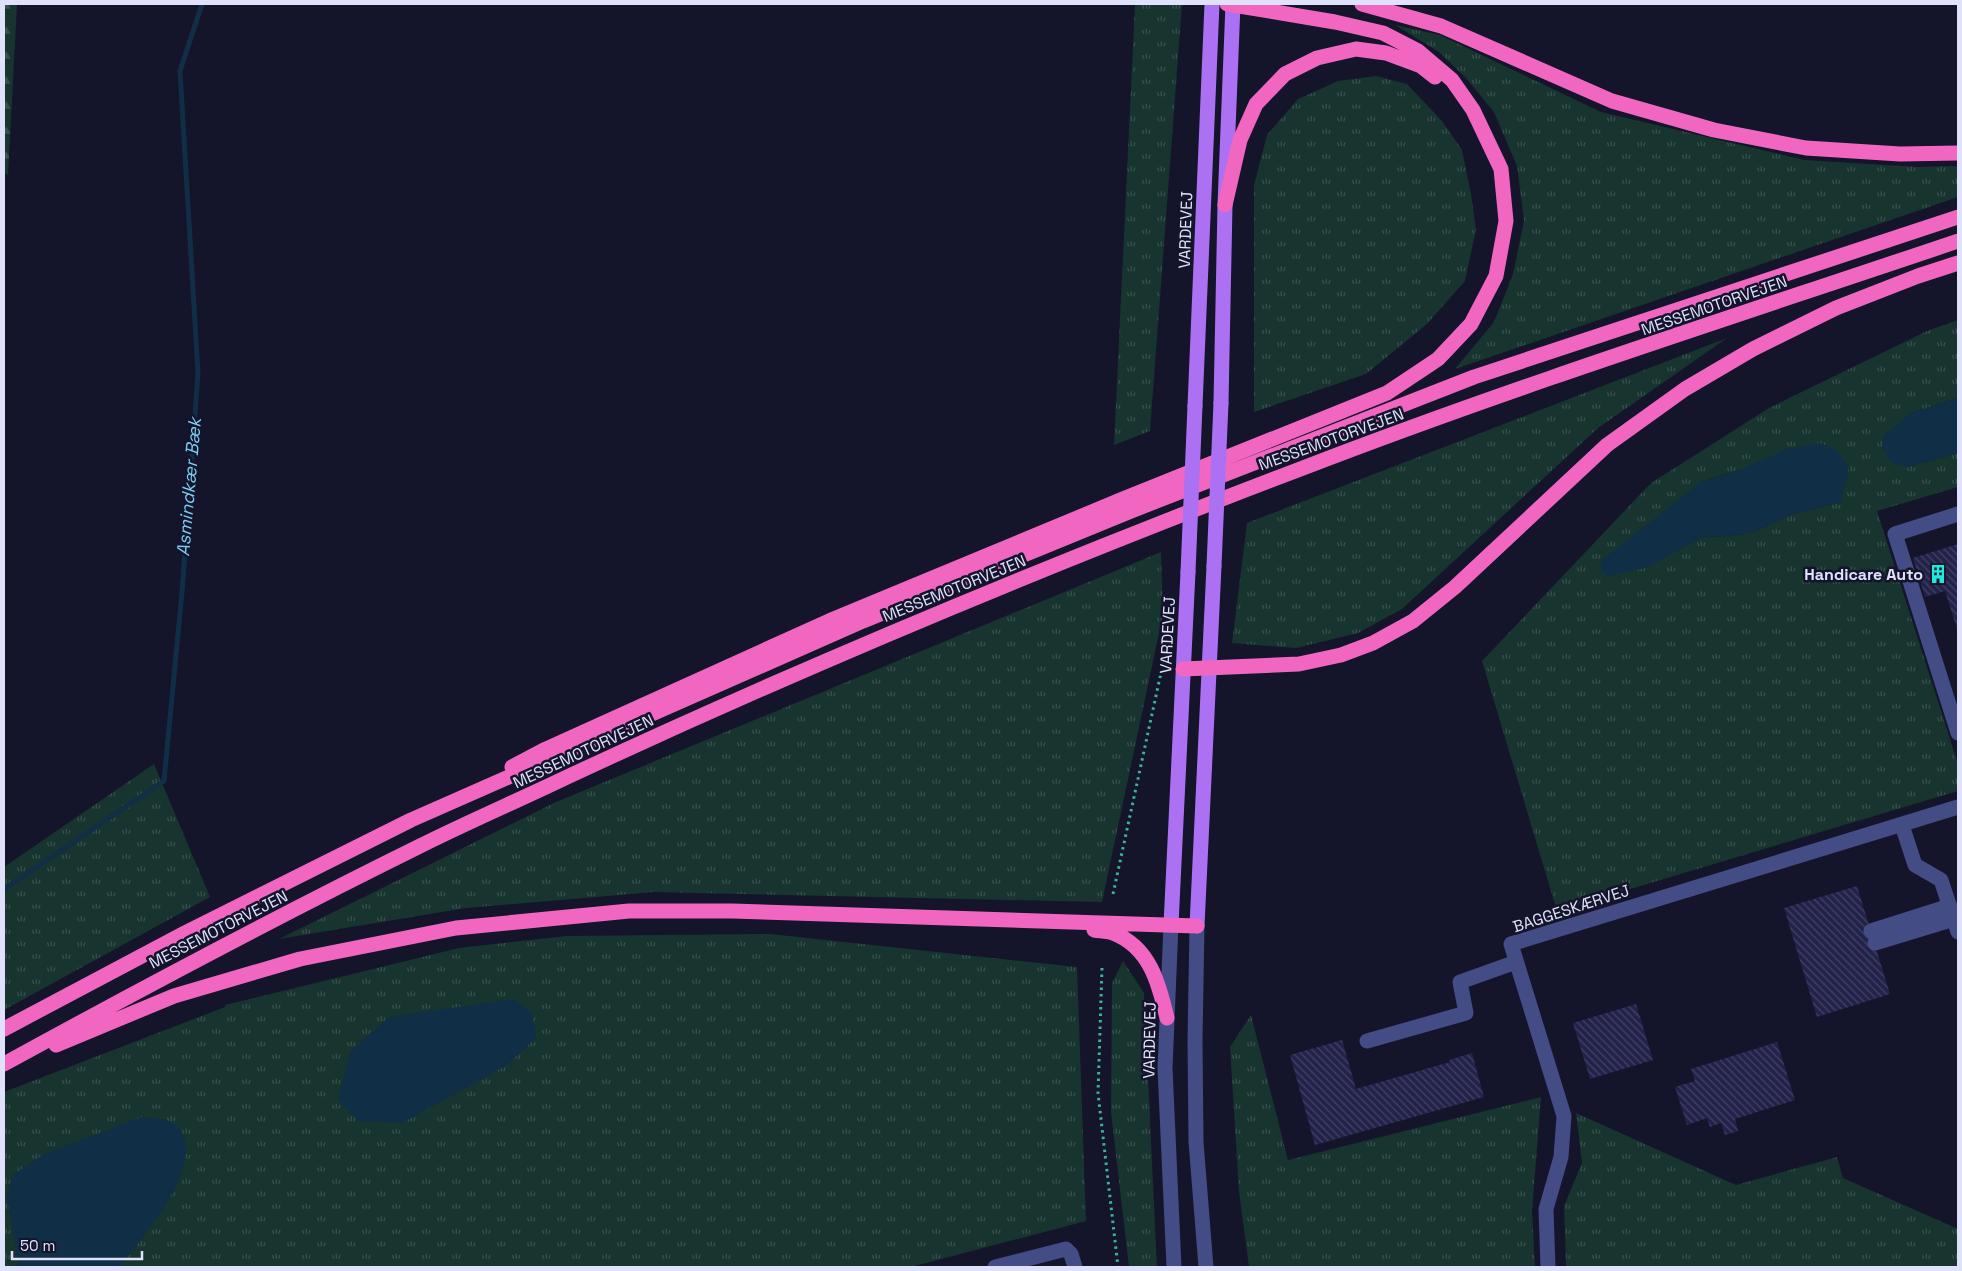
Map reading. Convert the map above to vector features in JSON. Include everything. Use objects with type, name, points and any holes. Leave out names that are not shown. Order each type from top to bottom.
[{"type":"highway","points":[[411,820],[546,749],[829,621],[1123,499],[1387,394],[1438,359],[1471,324],[1496,276],[1506,221],[1501,169],[1473,110],[1452,80],[1418,51],[1383,33],[1335,22],[1227,4]]},
{"type":"highway","points":[[1362,4],[1441,26],[1612,101],[1714,130],[1806,148],[1900,154],[1958,153]]},
{"type":"highway","points":[[1225,205],[1240,140],[1256,104],[1285,74],[1317,58],[1356,49],[1386,53],[1421,66],[1451,89],[1473,110]]},
{"type":"highway","name":"MESSEMOTORVEJEN","points":[[4,1029],[185,933],[411,820],[863,621],[1131,510],[1474,377],[1958,217]]},
{"type":"highway","name":"MESSEMOTORVEJEN","points":[[4,1065],[198,958],[424,844],[650,739],[851,649],[1083,554],[1306,466],[1480,403],[1958,240]]},
{"type":"highway","points":[[1183,669],[1299,664],[1341,655],[1373,644],[1413,621],[1455,587],[1607,445],[1686,389],[1753,349],[1836,308],[1918,276],[1958,263]]},
{"type":"highway","points":[[4,1065],[174,996],[300,959],[456,928],[629,911],[732,911],[1197,926]]},
{"type":"highway","points":[[1044,921],[1113,933],[1134,945],[1147,960],[1158,983],[1167,1018]]},
{"type":"main road","name":"VARDEVEJ","points":[[1171,925],[1212,4]]},
{"type":"main road","points":[[1197,926],[1221,402],[1225,205],[1233,4]]},
{"type":"street","points":[[1958,514],[1895,534],[1958,733]]},
{"type":"street","name":"BAGGESKÆRVEJ","points":[[1548,1267],[1546,1209],[1561,1157],[1564,1116],[1511,944],[1958,807]]},
{"type":"street","points":[[1873,937],[1954,919],[1941,880],[1915,865],[1902,824]]},
{"type":"street","name":"VARDEVEJ","points":[[1171,925],[1164,1068],[1174,1267]]},
{"type":"street","points":[[1197,926],[1196,1133],[1206,1267]]},
{"type":"street","points":[[1367,1041],[1466,1013],[1460,982],[1516,962]]},
{"type":"street","points":[[995,1267],[1066,1249],[1071,1254],[1075,1267]]},
{"type":"path","points":[[1113,894],[1167,644]]},
{"type":"path","points":[[1102,968],[1098,1093],[1118,1267]]},
{"type":"green space","points":[[4,4],[17,4],[8,175],[4,173]]},
{"type":"green space","points":[[1135,4],[1182,4],[1150,431],[1114,445]]},
{"type":"green space","points":[[1395,25],[1440,35],[1601,112],[1804,160],[1919,167],[1958,166],[1958,197],[1455,369],[1494,322],[1513,274],[1524,221],[1517,166],[1494,112],[1466,78],[1439,52]]},
{"type":"green space","points":[[1376,76],[1407,84],[1442,121],[1462,150],[1476,230],[1465,281],[1427,324],[1366,374],[1254,412],[1254,185],[1267,135],[1298,99],[1338,81]]},
{"type":"green space","points":[[1958,320],[1958,398],[1911,413],[1906,467],[1958,453],[1958,487],[1877,511],[1958,764],[1958,791],[1557,911],[1482,661],[1651,483],[1769,408],[1927,331]],"holes":[[[1739,470],[1841,502],[1792,514],[1751,533],[1703,537],[1701,482]]]},
{"type":"green space","points":[[1727,338],[1598,428],[1402,609],[1358,633],[1296,648],[1232,643],[1247,523]]},
{"type":"green space","points":[[1161,552],[1163,614],[1102,902],[654,892],[466,908],[279,939],[556,802]]},
{"type":"green space","points":[[154,764],[210,897],[4,1010],[4,867]]},
{"type":"green space","points":[[770,934],[1077,967],[1086,1221],[911,1267],[4,1267],[4,1092],[225,1007],[225,1005],[459,948],[566,936]]},
{"type":"green space","points":[[1123,961],[1144,993],[1157,1267],[1129,1267],[1111,1112],[1112,983]]},
{"type":"green space","points":[[1251,1015],[1288,1160],[1541,1097],[1532,1211],[1535,1267],[1249,1267],[1239,1192],[1230,1047]]},
{"type":"green space","points":[[1576,1113],[1736,1185],[1837,1157],[1843,1178],[1958,1229],[1958,1267],[1566,1267],[1564,1206],[1582,1163]]},
{"type":"water","points":[[1958,398],[1958,453],[1906,467],[1891,462],[1882,447],[1883,436],[1911,413]]},
{"type":"water","points":[[1821,443],[1837,451],[1849,468],[1841,502],[1792,514],[1751,533],[1703,537],[1646,568],[1607,576],[1601,569],[1602,560],[1701,482],[1739,470],[1787,449]]},
{"type":"water","points":[[513,999],[532,1013],[536,1038],[507,1065],[402,1123],[358,1121],[338,1100],[350,1052],[389,1017]]},
{"type":"water","points":[[142,1117],[169,1121],[183,1134],[186,1152],[182,1173],[171,1195],[158,1217],[119,1267],[19,1267],[7,1196],[13,1175],[44,1154]]},
{"type":"building","name":"Handicare Auto","points":[[1958,544],[1958,632],[1945,591],[1925,597],[1913,558]]},
{"type":"building","points":[[1857,886],[1890,994],[1817,1017],[1784,908]]},
{"type":"building","points":[[1636,1004],[1653,1060],[1590,1079],[1573,1023]]},
{"type":"building","points":[[1342,1040],[1356,1089],[1450,1062],[1449,1060],[1472,1053],[1484,1097],[1315,1145],[1290,1055]]},
{"type":"building","points":[[1777,1042],[1795,1100],[1735,1119],[1738,1131],[1725,1135],[1721,1123],[1710,1127],[1707,1118],[1687,1125],[1675,1087],[1695,1081],[1691,1069]]},
{"type":"waterway","name":"Asmindkær Bæk","points":[[4,889],[164,781],[182,592],[198,373],[180,71],[202,4]]},
{"type":"place","name":"Handicare Auto","points":[[1938,574]]}]
